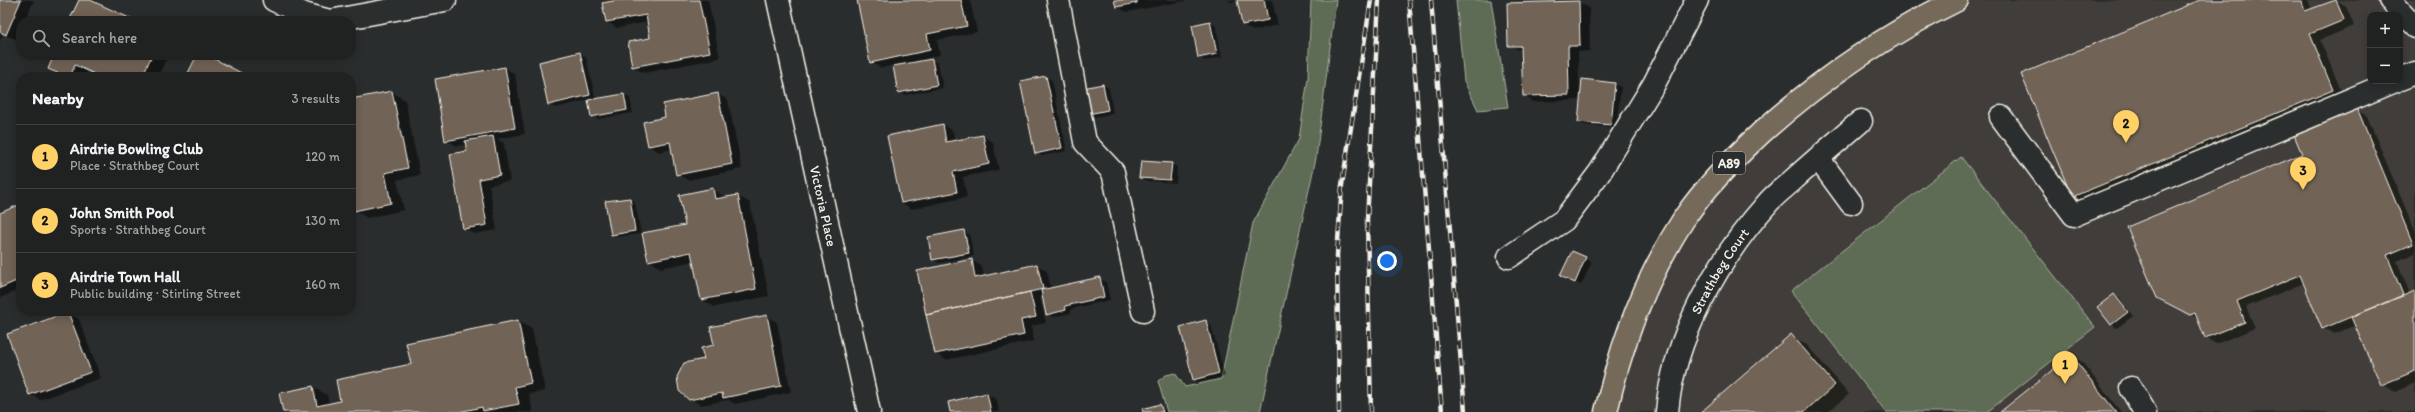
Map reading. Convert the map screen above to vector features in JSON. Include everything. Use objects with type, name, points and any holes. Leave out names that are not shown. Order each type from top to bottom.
[{"type":"main road","name":"A89","points":[[1606,412],[1626,336],[1640,302],[1660,261],[1686,217],[1715,178],[1745,148],[1828,76],[1870,46],[1916,19],[1957,0]]},
{"type":"street","points":[[274,0],[311,16]]},
{"type":"street","points":[[356,16],[445,0]]},
{"type":"street","name":"Victoria Place","points":[[778,0],[869,412]]},
{"type":"street","points":[[1058,0],[1085,142],[1113,172],[1143,311]]},
{"type":"street","points":[[1509,256],[1564,220],[1600,172],[1654,84],[1697,0]]},
{"type":"street","points":[[2390,0],[2415,27]]},
{"type":"street","points":[[2403,78],[2415,73]]},
{"type":"street","points":[[2001,117],[2074,215],[2388,84]]},
{"type":"street","name":"Strathbeg Court","points":[[1667,412],[1669,394],[1684,343],[1706,292],[1728,253],[1766,204],[1861,121]]},
{"type":"street","points":[[1818,158],[1851,204]]},
{"type":"street","points":[[2131,388],[2145,412]]},
{"type":"shaded area","points":[[1962,0],[2415,0],[2415,412],[1610,412],[1616,370],[1686,217],[1870,46]]},
{"type":"green space","points":[[1311,0],[1336,0],[1316,158],[1260,412],[1167,412],[1158,381],[1166,375],[1175,373],[1185,387],[1221,379],[1253,223],[1299,139],[1308,78]]},
{"type":"green space","points":[[1456,0],[1491,0],[1508,107],[1478,110],[1464,81]]},
{"type":"green space","points":[[1961,157],[2095,327],[1987,412],[1886,412],[1791,291]]},
{"type":"building","points":[[0,0],[21,0],[6,35],[0,32]]},
{"type":"building","points":[[79,0],[90,0],[125,16],[71,16]]},
{"type":"building","points":[[619,0],[699,0],[710,52],[632,67],[628,42],[650,38],[646,15],[606,22],[602,3]]},
{"type":"building","points":[[857,0],[961,0],[967,26],[927,34],[930,50],[870,63]]},
{"type":"building","points":[[1114,0],[1137,0],[1137,3],[1116,7]]},
{"type":"building","points":[[1237,0],[1264,0],[1268,20],[1242,25]]},
{"type":"building","points":[[2200,0],[2301,0],[2305,11],[2336,0],[2344,20],[2310,34],[2333,90],[2072,197],[2021,74]]},
{"type":"building","points":[[1579,1],[1580,46],[1568,46],[1569,95],[1523,96],[1521,46],[1508,46],[1507,3]]},
{"type":"building","points":[[1210,21],[1217,54],[1198,58],[1192,25]]},
{"type":"building","points":[[580,52],[590,95],[548,105],[539,62]]},
{"type":"building","points":[[932,59],[937,85],[898,93],[893,66]]},
{"type":"building","points":[[52,60],[150,60],[144,72],[90,72],[75,65],[72,72],[55,72],[48,69]]},
{"type":"building","points":[[194,60],[217,60],[239,72],[188,72]]},
{"type":"building","points":[[505,67],[515,128],[445,141],[435,79]]},
{"type":"building","points":[[1046,76],[1062,148],[1035,154],[1020,81]]},
{"type":"building","points":[[1582,79],[1615,83],[1611,125],[1578,122]]},
{"type":"building","points":[[1103,84],[1108,110],[1088,114],[1083,88]]},
{"type":"building","points":[[392,91],[408,168],[385,173],[391,203],[356,211],[356,98]]},
{"type":"building","points":[[718,93],[732,164],[676,175],[670,142],[648,146],[643,122],[665,117],[663,104]]},
{"type":"building","points":[[624,94],[627,110],[591,117],[588,100]]},
{"type":"building","points":[[2357,108],[2413,244],[2387,255],[2403,295],[2322,329],[2300,275],[2237,301],[2245,322],[2205,338],[2195,313],[2190,315],[2157,298],[2127,227],[2302,154],[2294,135]]},
{"type":"building","points":[[943,124],[946,142],[983,135],[989,164],[953,172],[957,192],[901,203],[887,136]]},
{"type":"building","points":[[493,136],[500,175],[479,179],[487,225],[463,229],[450,154],[467,151],[465,141]]},
{"type":"building","points":[[1141,161],[1172,163],[1170,180],[1139,178]]},
{"type":"building","points":[[713,188],[715,199],[738,195],[756,289],[701,300],[691,252],[648,261],[642,233],[685,225],[679,195]]},
{"type":"building","points":[[630,198],[635,231],[611,235],[605,201]]},
{"type":"building","points":[[16,206],[16,281],[0,288],[0,213]]},
{"type":"building","points":[[964,230],[969,253],[932,260],[928,237]]},
{"type":"building","points":[[1572,251],[1586,257],[1575,283],[1560,276]]},
{"type":"building","points":[[972,259],[975,278],[1037,264],[1043,289],[926,315],[917,271]]},
{"type":"building","points":[[1100,277],[1104,297],[1065,306],[1066,310],[1046,315],[1041,290]]},
{"type":"building","points":[[2415,291],[2415,371],[2381,385],[2351,317]]},
{"type":"building","points":[[1030,292],[1036,317],[1021,320],[1024,335],[935,354],[926,315]]},
{"type":"building","points":[[2114,294],[2128,312],[2111,325],[2097,307]]},
{"type":"building","points":[[767,315],[781,386],[723,398],[722,393],[689,400],[679,391],[677,377],[684,363],[704,359],[701,348],[714,345],[710,327]]},
{"type":"building","points":[[57,316],[70,316],[91,372],[29,395],[7,334]]},
{"type":"building","points":[[518,320],[531,383],[515,387],[519,404],[483,411],[482,407],[459,412],[283,412],[279,393],[313,386],[317,406],[340,401],[336,380],[411,364],[406,343]]},
{"type":"building","points":[[1206,320],[1219,373],[1193,380],[1180,327]]},
{"type":"building","points":[[1791,334],[1835,385],[1804,412],[1701,412]]},
{"type":"building","points":[[2071,355],[2116,412],[2000,412]]},
{"type":"building","points":[[987,393],[991,412],[950,412],[948,402]]},
{"type":"building","points":[[1160,404],[1163,412],[1143,412],[1142,409]]},
{"type":"railway","points":[[1339,412],[1337,255],[1342,185],[1371,0]]},
{"type":"railway","points":[[1371,412],[1367,220],[1379,0]]},
{"type":"railway","points":[[1409,0],[1442,412]]},
{"type":"railway","points":[[1431,0],[1465,412]]},
{"type":"place","name":"John Smith Pool","points":[[2126,143]]},
{"type":"place","name":"Airdrie Town Hall","points":[[2303,190]]},
{"type":"place","name":"Airdrie Bowling Club","points":[[2065,384]]}]
